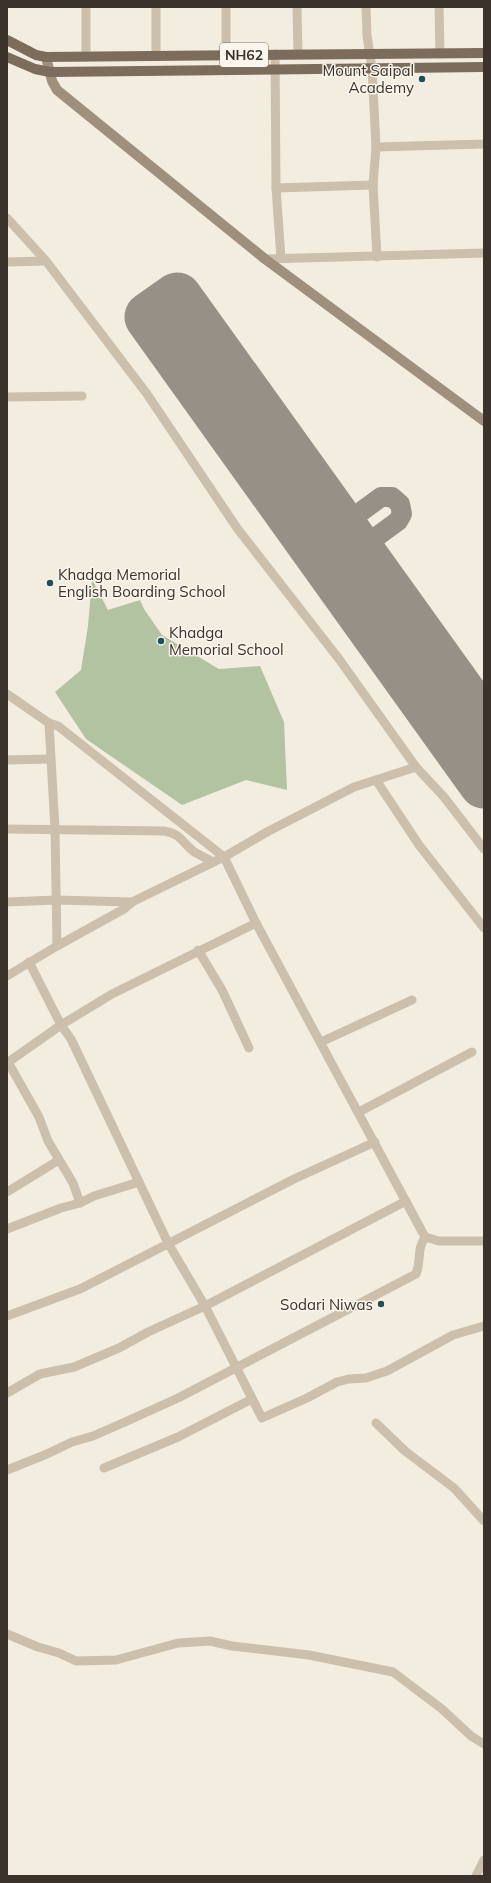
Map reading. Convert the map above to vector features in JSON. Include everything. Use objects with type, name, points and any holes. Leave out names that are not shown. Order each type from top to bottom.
[{"type":"main road","name":"NH62","points":[[7,40],[36,55],[46,57],[484,53]]},
{"type":"main road","name":"NH62","points":[[7,57],[35,69],[50,72],[275,68],[484,67]]},
{"type":"street","points":[[86,7],[86,57]]},
{"type":"street","points":[[156,7],[156,56]]},
{"type":"street","points":[[226,7],[226,55]]},
{"type":"street","points":[[297,7],[298,54]]},
{"type":"street","points":[[366,7],[367,36],[372,68],[376,147],[373,185],[377,257]]},
{"type":"street","points":[[439,7],[440,54]]},
{"type":"street","points":[[275,54],[276,188],[281,258]]},
{"type":"street","points":[[46,57],[52,81],[57,90],[265,258],[484,421]]},
{"type":"street","points":[[376,147],[484,144]]},
{"type":"street","points":[[276,188],[373,185]]},
{"type":"street","points":[[7,218],[46,262],[147,394],[237,528],[339,659],[416,767],[444,797],[484,849]]},
{"type":"street","points":[[265,258],[377,257],[484,253]]},
{"type":"street","points":[[7,262],[46,262]]},
{"type":"street","points":[[7,397],[82,396]]},
{"type":"street","points":[[7,694],[49,723],[58,726],[224,857],[256,923],[425,1237],[439,1241],[484,1241]]},
{"type":"street","points":[[49,723],[55,829],[57,946]]},
{"type":"street","points":[[7,760],[50,759]]},
{"type":"street","points":[[7,976],[29,962],[124,909],[132,902],[224,857],[267,832],[354,786],[416,767]]},
{"type":"street","points":[[376,780],[419,845],[484,928]]},
{"type":"street","points":[[7,829],[173,832],[181,837],[192,850],[213,862]]},
{"type":"street","points":[[7,902],[56,900],[132,902]]},
{"type":"street","points":[[80,1203],[73,1183],[48,1140],[39,1117],[27,1094],[8,1063],[61,1025],[112,994],[198,950],[256,923]]},
{"type":"street","points":[[198,950],[222,990],[249,1048]]},
{"type":"street","points":[[29,962],[61,1025],[71,1039],[168,1243],[205,1306],[262,1418],[307,1398],[337,1382],[349,1379],[366,1378],[387,1371],[453,1335],[484,1326]]},
{"type":"street","points":[[321,1042],[412,1000]]},
{"type":"street","points":[[359,1112],[472,1052]]},
{"type":"street","points":[[7,1316],[80,1289],[136,1262],[168,1243],[341,1156],[375,1142]]},
{"type":"street","points":[[7,1192],[59,1160]]},
{"type":"street","points":[[7,1229],[60,1208],[80,1203],[94,1196],[139,1182]]},
{"type":"street","points":[[7,1393],[40,1374],[74,1367],[118,1348],[148,1332],[205,1306],[406,1201]]},
{"type":"street","points":[[7,1470],[72,1442],[93,1436],[178,1398],[416,1274],[420,1264],[419,1247],[425,1237]]},
{"type":"street","points":[[104,1468],[178,1437],[252,1399]]},
{"type":"street","points":[[376,1423],[405,1451],[454,1488],[484,1521]]},
{"type":"street","points":[[7,1634],[38,1647],[60,1653],[76,1661],[116,1660],[178,1643],[210,1641],[232,1646],[309,1655],[393,1672],[442,1708],[471,1736],[484,1744]]},
{"type":"street","points":[[476,1876],[484,1860]]},
{"type":"green space","points":[[92,579],[108,610],[140,600],[144,609],[162,635],[219,669],[260,666],[284,722],[287,790],[246,780],[182,805],[86,739],[55,692],[81,670],[88,626]]},
{"type":"taxiway","points":[[328,536],[381,497],[392,497],[400,504],[402,514],[398,521],[345,560]]},
{"type":"runway","points":[[484,726],[177,298],[150,317],[484,783]]},
{"type":"place","name":"Mount Saipal Academy","points":[[422,79]]},
{"type":"place","name":"Khadga Memorial English Boarding School","points":[[50,583]]},
{"type":"place","name":"Khadga Memorial School","points":[[161,641]]},
{"type":"place","name":"Sodari Niwas","points":[[381,1304]]}]
